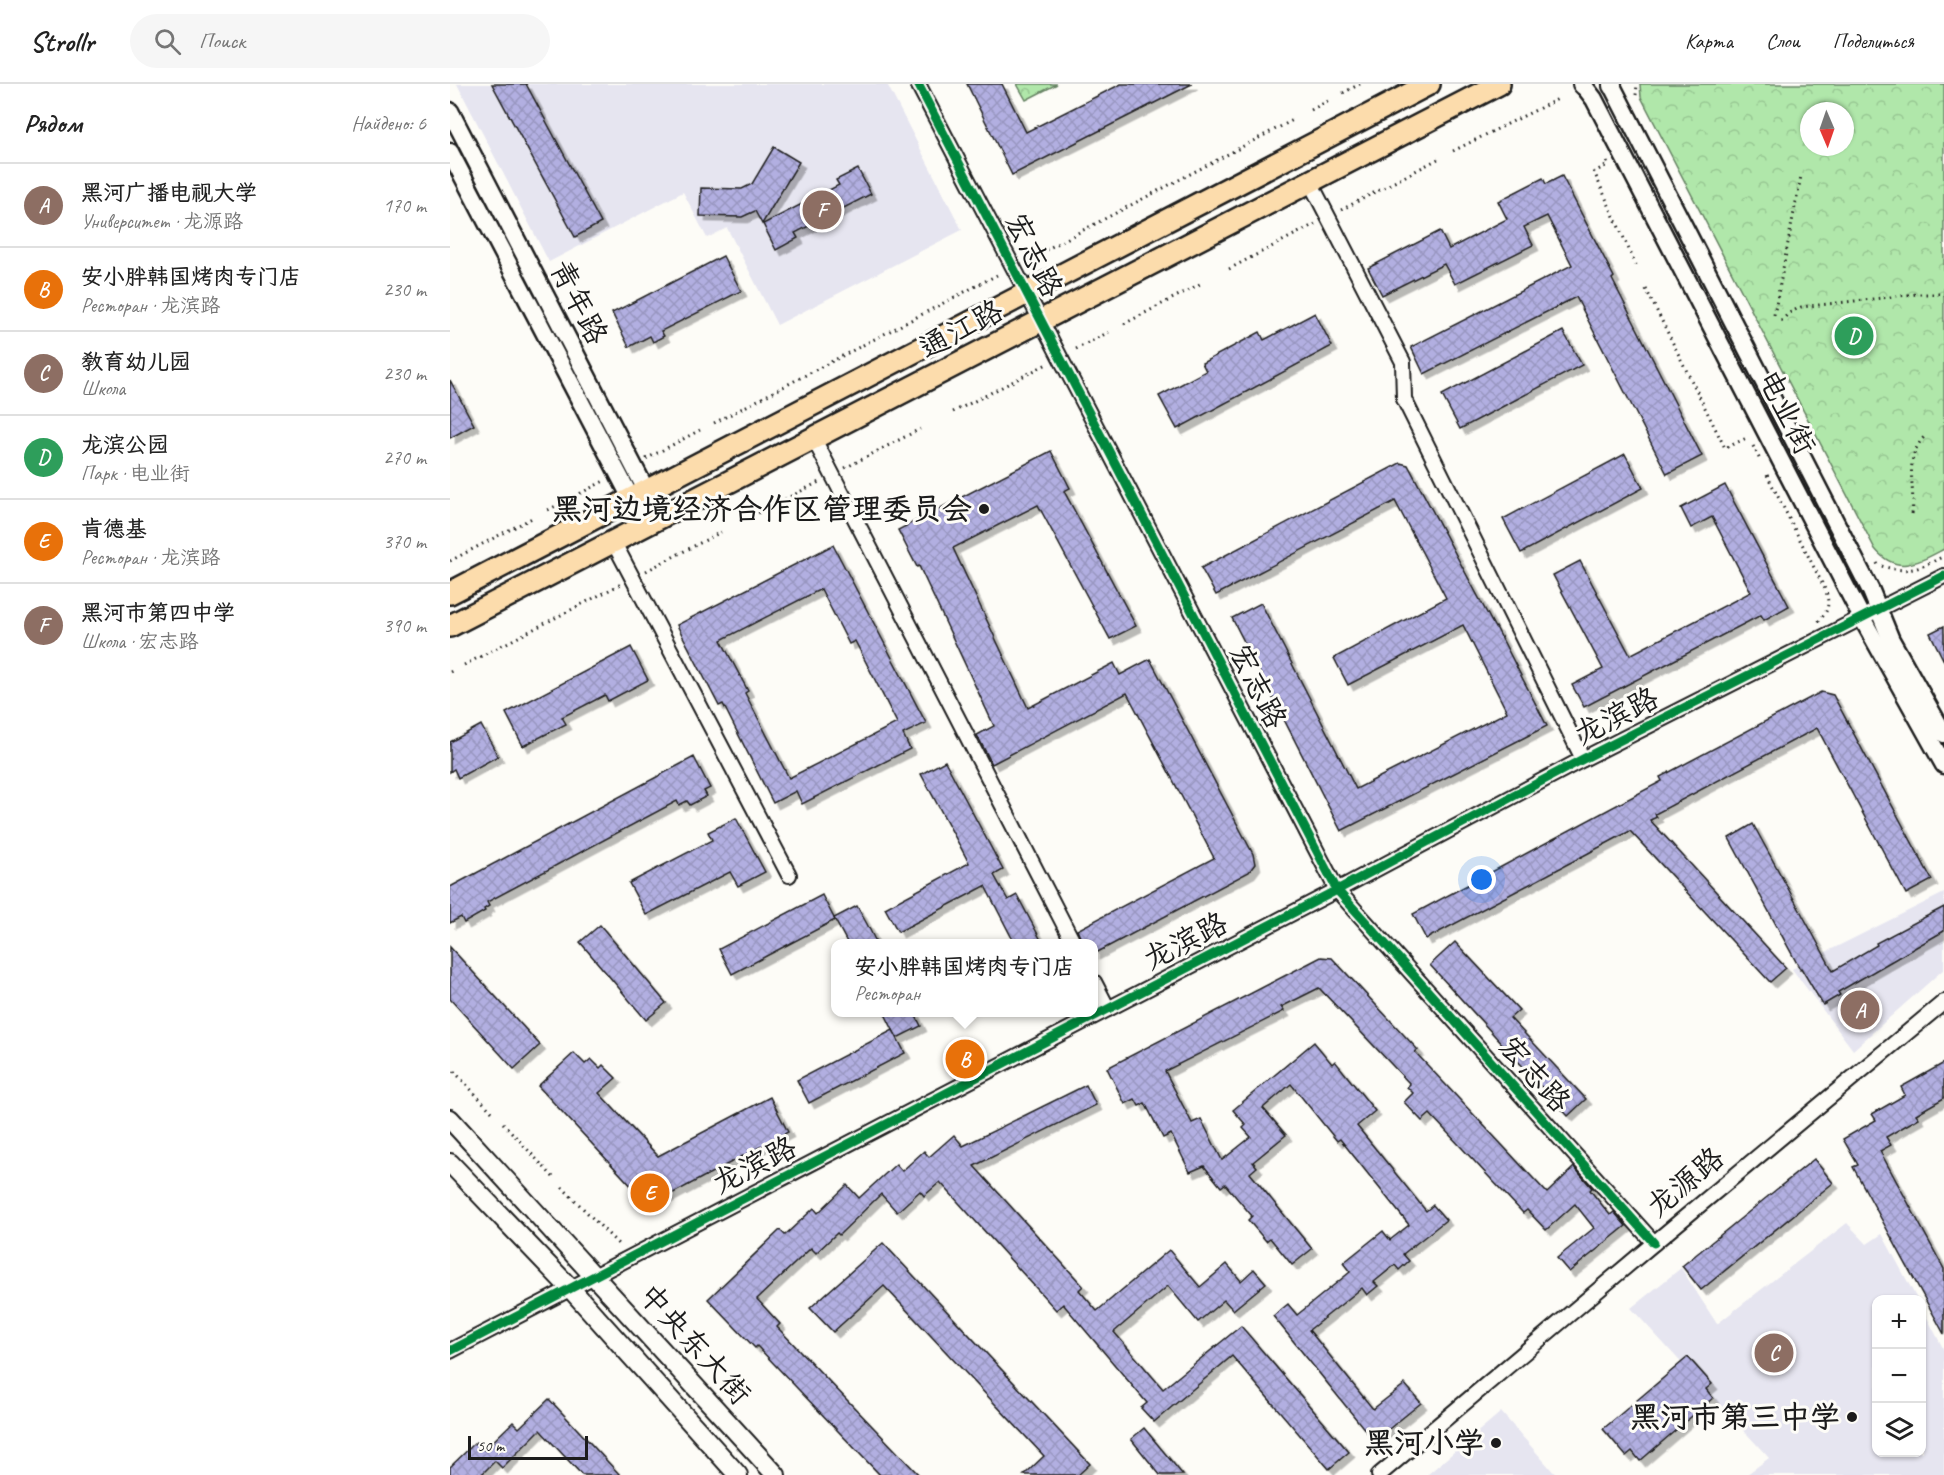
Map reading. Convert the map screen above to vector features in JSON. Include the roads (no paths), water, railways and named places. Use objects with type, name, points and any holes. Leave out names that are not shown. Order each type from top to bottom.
[{"type":"main road","name":"通江路","points":[[450,593],[1429,84]]},
{"type":"main road","name":"通江路","points":[[450,626],[1499,84]]},
{"type":"main road","name":"中央东大街","points":[[450,1119],[776,1475]]},
{"type":"main road","name":"中央东大街","points":[[450,1162],[570,1288],[738,1475]]},
{"type":"street","name":"宏志路","points":[[918,84],[1336,890],[1654,1243]]},
{"type":"street","name":"电业街","points":[[1583,85],[1599,109],[1862,618],[1944,765]]},
{"type":"street","name":"电业街","points":[[1612,85],[1881,610],[1891,640],[1944,734]]},
{"type":"street","name":"青年路","points":[[450,111],[638,495]]},
{"type":"street","name":"青年路","points":[[450,152],[652,521]]},
{"type":"street","points":[[1310,182],[1403,362],[1404,399],[1583,759]]},
{"type":"street","points":[[814,439],[1071,939]]},
{"type":"street","points":[[613,541],[789,874]]},
{"type":"street","name":"龙滨路","points":[[1098,1014],[1583,759],[1881,610],[1944,576]]},
{"type":"street","points":[[1098,990],[1108,1009]]},
{"type":"street","name":"龙源路","points":[[1380,1475],[1944,1002]]},
{"type":"street","name":"龙滨路","points":[[450,1351],[1093,1017]]},
{"type":"place","name":"黑河市第四中学","points":[[822,210]]},
{"type":"place","name":"龙滨公园","points":[[1854,336]]},
{"type":"place","name":"黑河边境经济合作区管理委员会","points":[[984,509]]},
{"type":"place","name":"黑河广播电视大学","points":[[1860,1010]]},
{"type":"place","name":"安小胖韩国烤肉专门店","points":[[965,1059]]},
{"type":"place","name":"肯德基","points":[[650,1193]]},
{"type":"place","name":"教育幼儿园","points":[[1774,1353]]},
{"type":"place","name":"黑河市第三中学","points":[[1852,1417]]},
{"type":"place","name":"黑河小学","points":[[1496,1443]]}]
